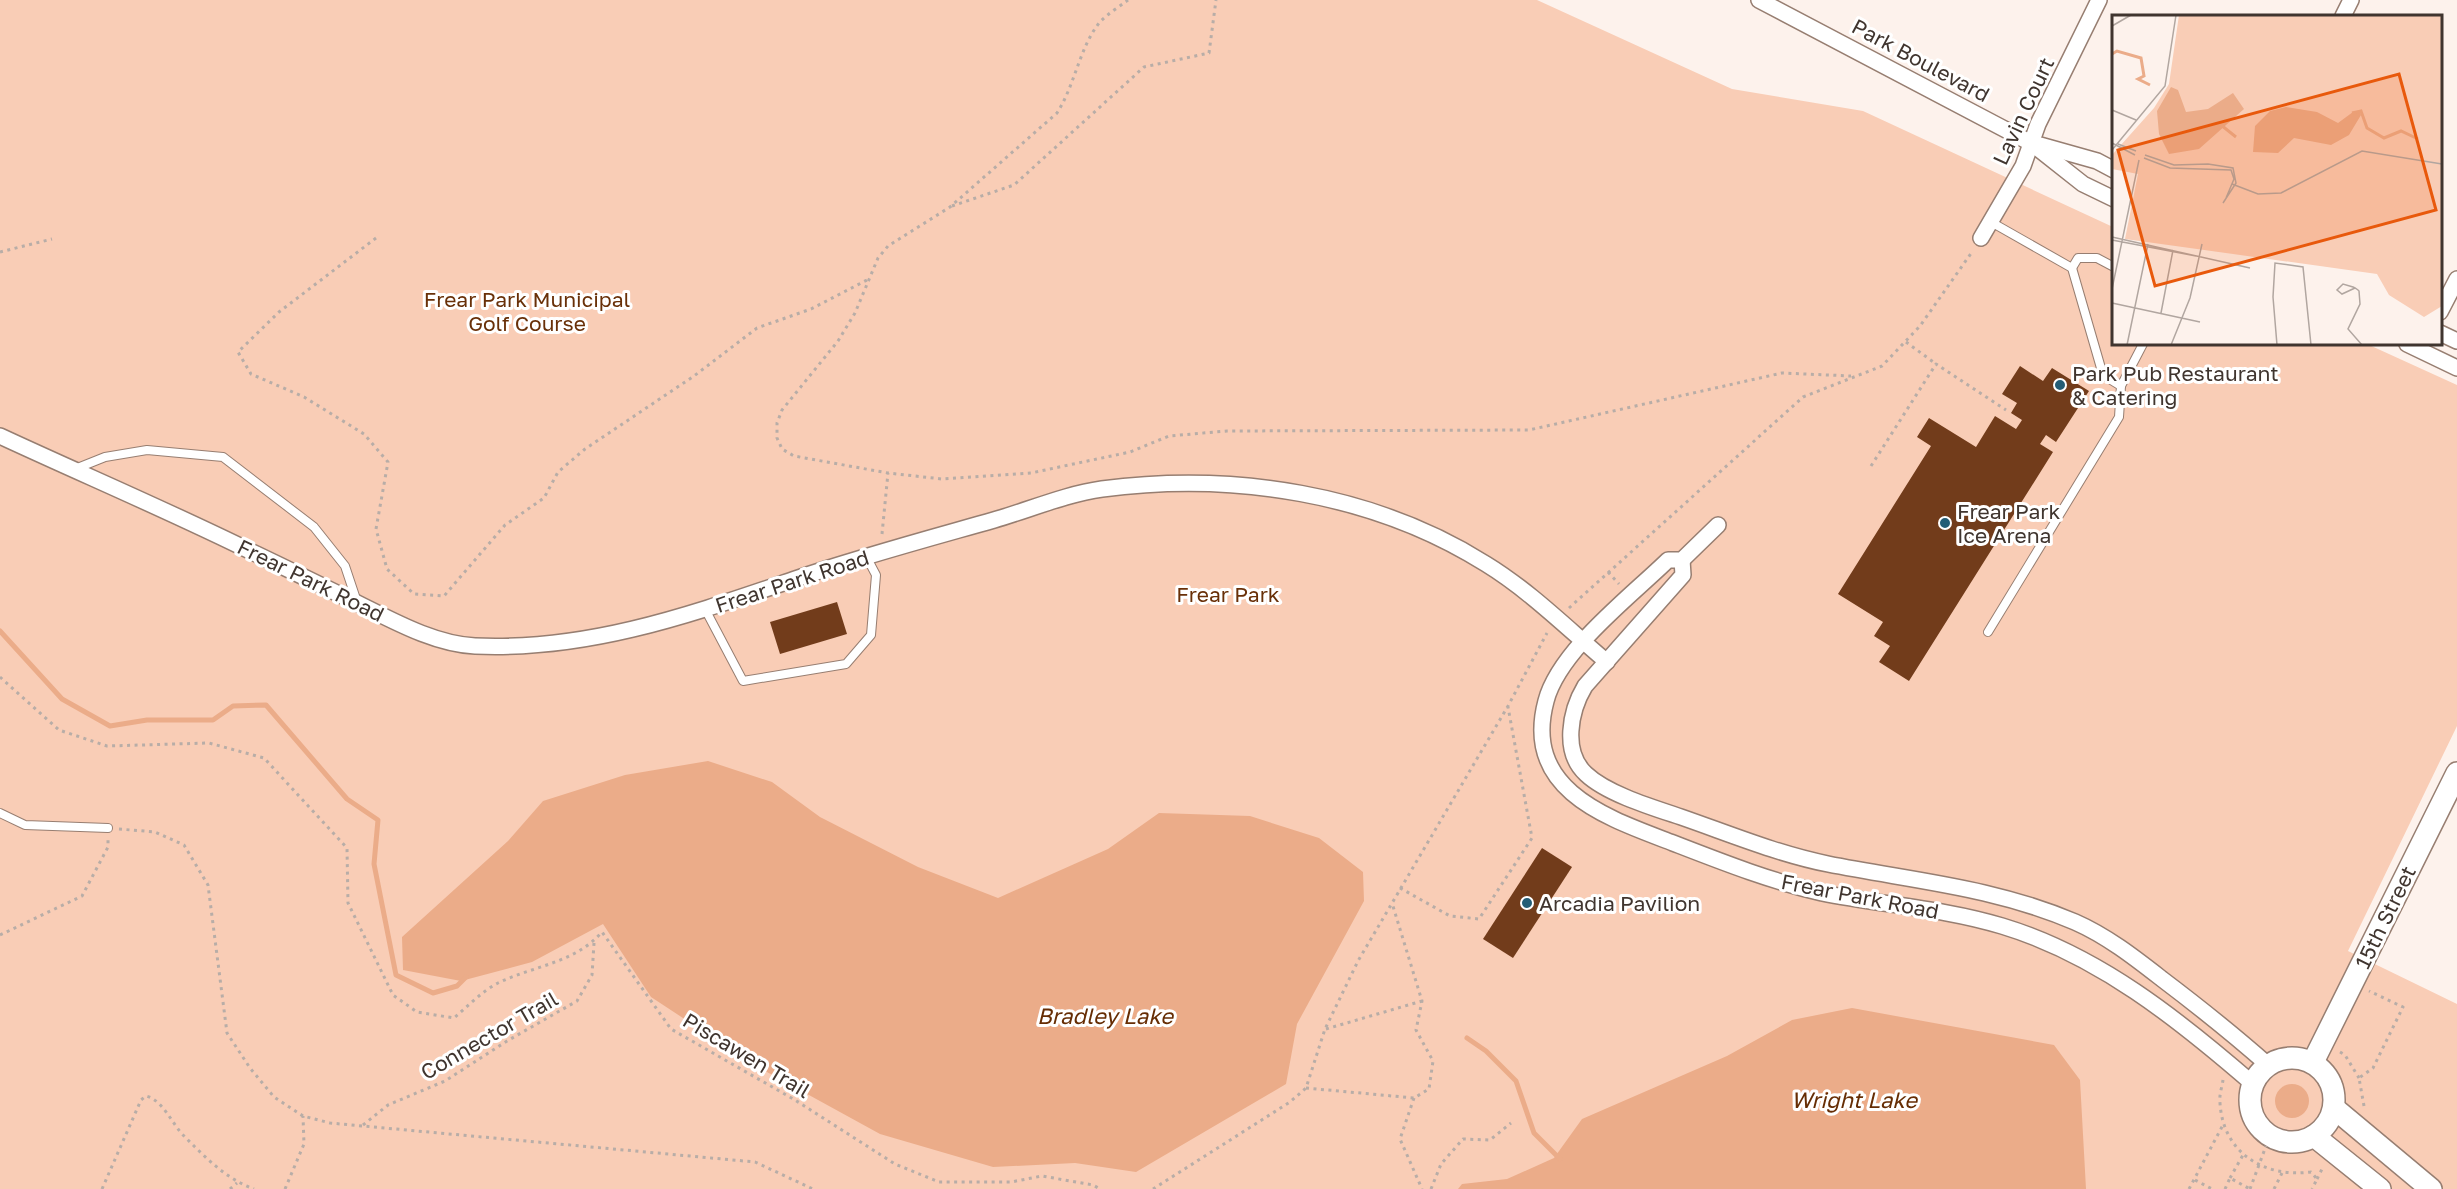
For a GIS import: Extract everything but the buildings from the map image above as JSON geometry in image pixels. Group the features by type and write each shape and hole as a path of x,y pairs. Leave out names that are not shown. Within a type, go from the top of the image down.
{"street":[{"name":"Park Boulevard","path":"1759,0 2031,143 2083,184 2112,198"},
{"name":"Lavin Court","path":"1981,238 2023,166 2031,143 2099,0"},
{"path":"2344,15 2351,0"},
{"name":"Park Boulevard","path":"2031,143 2097,161 2112,169"},
{"path":"2442,308 2457,279"},
{"path":"2442,334 2457,341"},
{"path":"2417,346 2457,368"},
{"name":"Frear Park Road","path":"0,436 428,635 468,646 569,643 659,624 866,555 1099,490 1226,484 1280,490 1361,507 1416,527 1456,546 1513,582 1607,662"},
{"name":"Frear Park Road","path":"1718,525 1682,560 1668,560 1567,657 1546,700 1542,723 1544,745 1556,777 1594,811 1746,871 1793,886 1964,916 2035,937 2077,956 2160,1008 2253,1084"},
{"name":"Frear Park Road","path":"1682,560 1683,575 1577,700 1571,728 1576,760 1586,775 1601,786 1670,813 1791,855 1982,890 2077,923 2131,955 2223,1026 2268,1065"},
{"name":"15th Street","path":"2313,1062 2457,773"},
{"path":"2290,1058 2313,1062 2331,1082 2335,1094 2334,1108 2330,1119 2314,1136 2288,1142 2265,1132 2251,1110 2253,1084 2268,1065 2290,1058"},
{"path":"2334,1108 2431,1189"},
{"path":"2314,1136 2380,1189"}],"lane":[{"path":"1991,222 2072,268 2103,375 2121,386"},
{"path":"2072,268 2078,258 2097,258 2112,266"},
{"path":"1988,632 2119,417 2121,386 2142,345"},
{"path":"74,470 105,457 147,450 223,457 314,527 345,566 357,603"},
{"path":"705,609 743,681 846,664 871,635 876,575 866,555"},
{"path":"0,813 25,825 108,828"}],"path":[{"path":"1128,0 1099,23 1069,94 1057,113 950,207 888,246 878,258 855,313 838,341 782,410 777,423 777,438 782,449 794,456 888,473 942,479 1031,472 1131,452 1169,436 1227,431 1529,430 1782,373 1851,376"},
{"path":"950,207 1014,185 1144,67 1209,52 1216,0"},
{"path":"376,238 279,312 238,352 251,374 304,397 364,434 388,462 376,529 387,569 414,594 444,596 505,525 544,498 558,472 578,454 694,376 757,328 811,309 869,280"},
{"path":"1567,610 1803,397 1851,376 1882,366 1925,318 1981,238"},
{"path":"0,252 52,239"},
{"path":"1905,342 2006,410"},
{"path":"1871,466 1936,364"},
{"path":"882,541 888,473"},
{"path":"1152,1189 1290,1102 1306,1088 1325,1029 1358,961 1508,706 1547,633"},
{"path":"0,677 59,730 107,746 209,743 264,759 347,848 348,903 393,995 417,1012 454,1018 496,984 568,957 594,942"},
{"path":"1400,888 1450,916 1479,918 1532,838 1508,706"},
{"path":"0,935 82,896 108,847 108,828 155,832 184,845 208,885 228,1033 250,1068 274,1097 303,1116 330,1124 755,1162 813,1189"},
{"path":"1306,1088 1414,1098 1430,1089 1432,1061 1416,1030 1422,1001 1392,903"},
{"name":"Piscawen Trail","path":"594,942 602,932 606,935 671,1029 795,1100 895,1164 939,1182 1011,1182 1042,1176 1093,1185 1100,1189"},
{"name":"Connector Trail","path":"361,1126 388,1105 445,1081 507,1041 577,1001 592,975 594,942"},
{"path":"2359,1078 2373,1068 2403,1007 2369,991"},
{"path":"1325,1029 1422,1001"},
{"path":"2340,1052 2345,1055 2359,1078 2364,1105 2361,1110"},
{"path":"2224,1074 2219,1101 2224,1123 2234,1146 2243,1155 2261,1166 2282,1173 2311,1172 2317,1179"},
{"path":"102,1189 141,1100 146,1096 154,1098 182,1134 237,1183 254,1189"},
{"path":"1414,1098 1400,1139 1422,1189"},
{"path":"285,1189 304,1144 303,1116"},
{"path":"1431,1189 1441,1164 1463,1139 1490,1140 1511,1123"},
{"path":"2189,1189 2224,1123"},
{"path":"2230,1178 2251,1189 2261,1166 2266,1146"},
{"path":"2225,1189 2243,1155"},
{"path":"2312,1189 2322,1169"},
{"path":"2274,1189 2282,1173"},
{"path":"2194,1180 2212,1189"},
{"path":"230,1189 237,1183"}],"green space":[{"name":"Frear Park","path":"0,0 1537,0 1732,89 1863,111 2112,227 2112,345 2369,345 2457,385 2457,726 2348,951 2457,1004 2457,1189 0,1189"}],"water":[{"name":"Bradley Lake","path":"708,761 772,782 820,817 918,867 998,898 1108,849 1159,813 1250,816 1319,838 1363,872 1364,901 1297,1024 1286,1084 1136,1172 1075,1163 993,1167 880,1134 756,1066 651,997 603,924 532,962 461,981 403,970 402,937 508,841 543,801 625,775"},
{"name":"Wright Lake","path":"1852,1008 2054,1045 2080,1080 2086,1189 1458,1189 1462,1184 1507,1179 1554,1158 1582,1119 1727,1056 1792,1020"},
{"path":"2292,1084 2304,1089 2309,1101 2304,1113 2292,1118 2280,1113 2275,1101 2280,1089"}],"waterway":[{"path":"0,631 62,699 110,726 147,720 213,720 233,706 266,705 347,799 378,820 374,864 396,975 433,993 457,986 466,977"},
{"path":"1467,1038 1486,1051 1516,1081 1534,1133 1560,1159"}],"place":[{"name":"Park Pub Restaurant & Catering","path":"2060,385"},
{"name":"Frear Park Ice Arena","path":"1945,523"},
{"name":"Arcadia Pavilion","path":"1527,903"}],"park label":[{"name":"Frear Park Municipal Golf Course","path":"527,311"}]}
